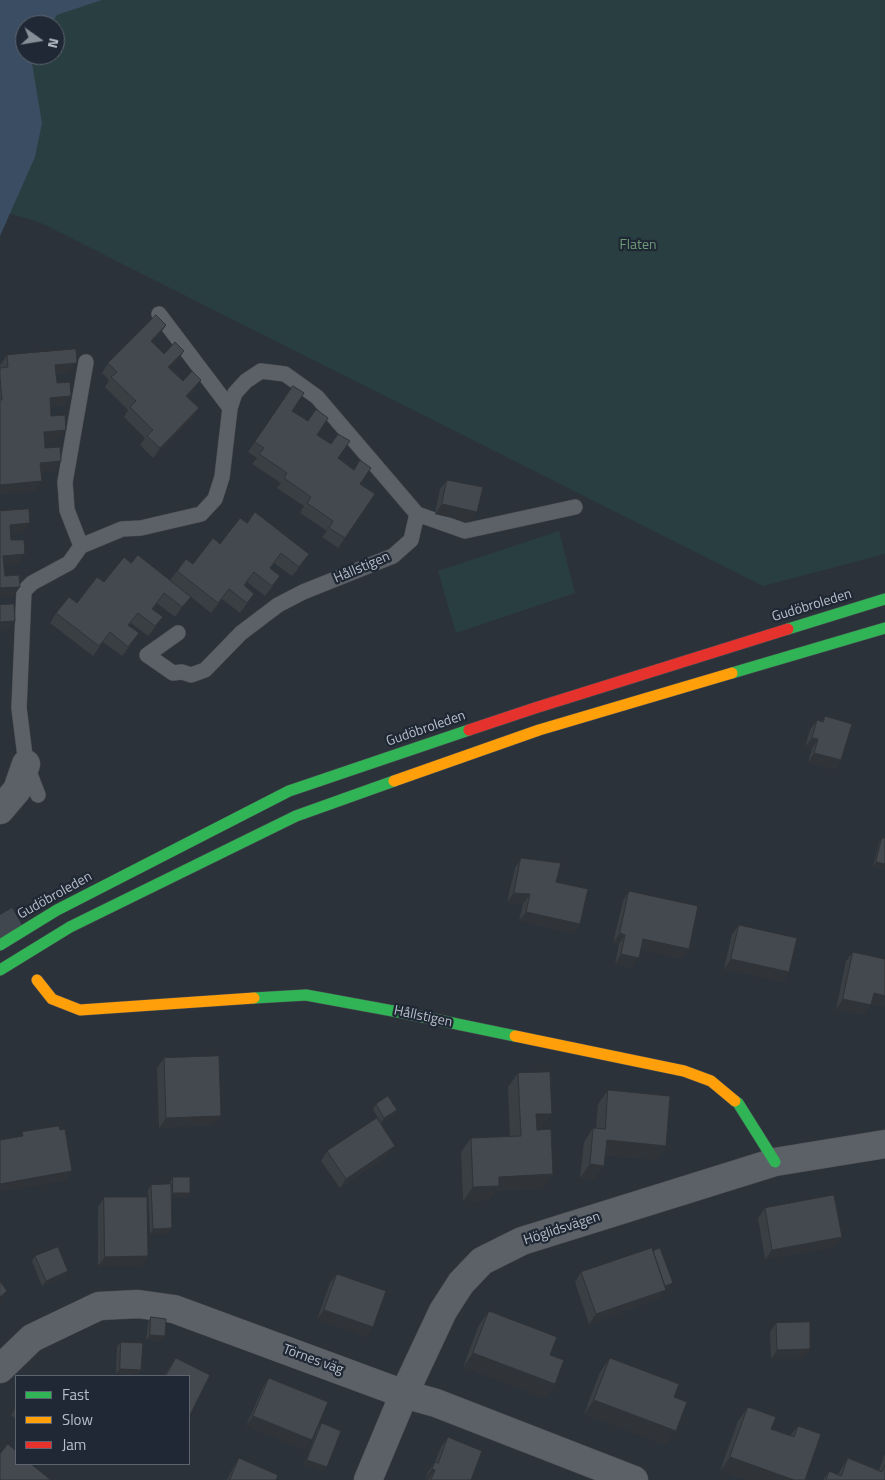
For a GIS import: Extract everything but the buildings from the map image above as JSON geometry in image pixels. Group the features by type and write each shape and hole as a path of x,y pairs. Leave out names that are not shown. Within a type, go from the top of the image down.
{"main road":[{"name":"Gudöbroleden","path":"0,945 57,910 289,791 535,708 885,599"},
{"path":"0,970 70,927 296,816 539,730 885,628"},
{"name":"Hållstigen","path":"37,980 52,999 80,1010 306,994 684,1071 711,1081 738,1103 775,1162"}],"street":[{"path":"0,810 17,790 26,764"},
{"name":"Höglidsvägen","path":"368,1480 404,1394 443,1311 461,1283 482,1261 522,1241 775,1162 885,1144"},
{"name":"Törnes väg","path":"0,1369 32,1338 99,1306 138,1304 174,1309 404,1394 436,1403 634,1480"}],"lane":[{"path":"159,314 230,408"},
{"path":"81,546 67,510 65,482 86,362"},
{"path":"38,795 26,764 19,708 24,591 32,583 69,563 81,546 122,529 141,528 201,514 215,499 222,477 230,408 236,393 246,381 262,371 285,374 316,397 416,514 465,531 575,507"},
{"name":"Hållstigen","path":"178,633 147,655 173,672 182,672 191,676 205,670 241,633 278,605 303,592 393,556 412,540 416,514"}],"green space":[{"name":"Flaten","path":"0,0 885,0 885,554 763,586 39,222 0,211"},
{"path":"559,531 575,593 456,633 438,571"}],"water":[{"path":"0,0 102,0 57,15 15,15 15,65 32,65 42,123 35,157 0,236"}],"tunnel":[{"path":"0,915 24,957"}],"traffic: fast":[{"path":"788,629 885,599"},
{"path":"732,673 885,628"},
{"path":"0,945 57,910 289,791 469,730"},
{"path":"0,970 70,927 296,816 394,781"},
{"path":"254,998 306,995 515,1036"},
{"path":"735,1101 775,1162"}],"traffic: slow":[{"path":"394,781 539,730 732,673"},
{"path":"37,980 52,999 80,1010 254,998"},
{"path":"515,1036 684,1071 711,1081 735,1101"}],"traffic: jam":[{"path":"469,730 788,629"}]}
